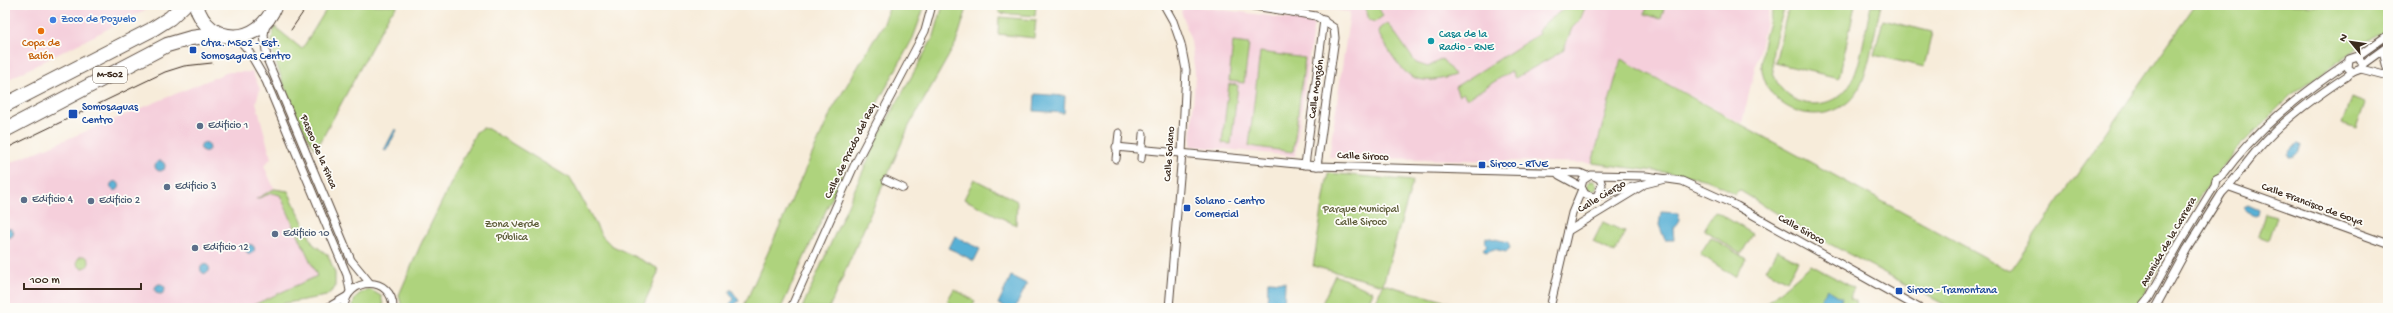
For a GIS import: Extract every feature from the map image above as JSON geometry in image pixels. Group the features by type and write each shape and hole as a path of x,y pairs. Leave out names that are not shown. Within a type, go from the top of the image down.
{"highway":[{"name":"M-502","path":"5,105 151,30 170,18 184,5"},
{"name":"M-502","path":"196,5 201,18 209,27 220,34"},
{"path":"266,23 274,5"},
{"name":"M-502","path":"5,130 167,45 191,38 220,34 236,37 248,35 266,23"}],"street":[{"name":"Calle de Prado del Rey","path":"791,308 854,166 926,31 932,5"},
{"name":"Calle Solano","path":"1164,5 1173,21 1181,44 1186,70 1182,153 1169,308"},
{"path":"1248,5 1316,16 1324,20"},
{"name":"Calle Monzón","path":"1305,165 1324,20"},
{"name":"Calle Monzón","path":"1317,166 1335,38 1334,28 1324,20"},
{"name":"Paseo de la Finca","path":"266,23 264,36 267,59 351,260 369,282"},
{"path":"2388,35 2358,56 2362,66 2388,76"},
{"name":"Paseo de la Finca","path":"236,37 248,50 266,81 347,275 348,294"},
{"path":"2362,66 2388,46"},
{"path":"2388,46 2384,56 2388,72"},
{"name":"Avenida de la Carrera","path":"2141,308 2149,298 2178,244 2215,186 2216,179 2222,176 2270,121 2303,93 2347,63 2349,59 2358,56"},
{"path":"2347,63 2348,68 2352,72"},
{"name":"Avenida de la Carrera","path":"2155,308 2187,248 2223,192 2258,149 2292,116 2362,66"},
{"path":"1116,159 1118,133"},
{"path":"1141,159 1143,134"},
{"name":"Calle Siroco","path":"1116,147 1317,166 1554,174 1580,173 1591,176 1646,176 1669,178 1705,190 1919,308"},
{"name":"Calle Siroco","path":"1554,174 1571,180 1582,188"},
{"path":"1598,194 1602,185 1600,179 1591,176 1583,180 1582,188 1587,196 1598,194 1669,178"},
{"path":"2222,176 2230,184"},
{"path":"886,180 903,188"},
{"name":"Calle Cierzo","path":"1568,230 1648,183"},
{"name":"Calle Francisco de Goya","path":"2230,184 2388,244"},
{"path":"2215,186 2219,191 2223,192"},
{"name":"Calle Cierzo","path":"1550,308 1572,213 1582,188"},
{"path":"327,308 362,283 369,282 383,287 389,292 393,308"},
{"path":"344,308 348,294"}],"shaded area":[{"path":"5,5 155,5 5,81"},
{"path":"1187,5 1314,22 1295,156 1191,146 1195,74 1191,41 1181,11"},
{"path":"1297,5 1770,5 1742,123 1621,59 1592,163 1329,157 1350,12"},
{"path":"228,72 252,72 260,89 256,102 271,158 264,166 274,188 288,191 313,244 328,255 335,273 335,288 326,296 275,305 270,308 5,308 5,165"}],"green space":[{"path":"329,5 398,5 389,15 316,150 304,130 285,87 275,61 272,48 272,39 275,27 302,49"},
{"path":"890,5 925,5 913,38 864,128 781,308 743,308 832,110 884,23"},
{"path":"943,5 968,5 956,43 909,126 829,308 802,308 879,135 934,36"},
{"path":"999,5 1036,5 1035,16 999,13"},
{"path":"1365,5 1377,5 1383,16 1375,22 1369,20"},
{"path":"1570,5 1586,5 1580,20 1572,28 1563,51 1515,78 1511,71 1467,99 1463,93 1459,96 1455,87 1539,34 1538,31 1547,21"},
{"path":"1647,5 1664,8 1661,19 1645,14"},
{"path":"1774,5 1785,5 1772,55 1773,71 1778,83 1786,93 1796,100 1819,104 1831,101 1841,94 1850,84 1854,77 1860,57 1871,5 1881,5 1865,74 1857,92 1846,104 1832,111 1817,114 1802,112 1788,107 1776,98 1767,86 1761,62 1765,37"},
{"path":"1789,5 1855,5 1839,78 1775,63"},
{"path":"2195,5 2388,5 2388,27 2291,95 2235,151 2191,208 2141,301 2128,307 2120,309 2104,309 2080,305 2078,308 1951,308 1807,232 1739,190 1735,194 1711,181 1686,175 1592,163 1621,59 2010,271"},
{"path":"999,17 1036,20 1034,38 998,34"},
{"path":"1883,20 1932,32 1924,67 1874,55"},
{"path":"1388,23 1416,63 1428,67 1442,59 1455,75 1439,79 1426,80 1416,78 1408,74 1393,57 1378,33 1379,29"},
{"path":"1233,42 1249,44 1244,83 1229,81"},
{"path":"1260,52 1305,58 1293,152 1249,146"},
{"path":"1229,84 1238,85 1231,144 1222,143"},
{"path":"2351,98 2365,103 2356,129 2342,124"},
{"name":"Zona Verde Pública","path":"483,128 488,129 571,179 602,236 611,245 657,268 658,273 642,308 402,308 399,295 420,246 476,132"},
{"name":"Parque Municipal Calle Siroco","path":"1328,173 1413,181 1383,284 1469,308 1373,308 1383,285 1313,266"},
{"path":"974,179 1017,201 1016,225 964,199"},
{"path":"1590,181 1594,181 1596,182 1596,190 1590,191 1587,188 1587,184"},
{"path":"274,189 288,191 313,244 328,255 335,273 335,288 326,296 275,305 270,308 247,308 317,276 280,195 272,193 256,199"},
{"path":"1715,211 1753,234 1741,254 1704,230"},
{"path":"2265,214 2277,217 2269,240 2258,236"},
{"path":"1603,222 1625,232 1615,253 1593,242"},
{"path":"1711,237 1746,259 1735,277 1700,254"},
{"path":"1777,250 1798,261 1787,281 1766,270"},
{"path":"83,256 87,258 89,262 87,266 83,268 79,266 77,262 79,258"},
{"path":"1811,265 1854,288 1849,298 1856,301 1857,308 1761,308"},
{"path":"1335,275 1373,292 1366,308 1320,308"},
{"path":"954,289 975,301 971,308 959,308 947,301"},
{"path":"371,290 381,296 384,308 353,308 354,301 360,293"}],"water":[{"path":"1035,94 1065,96 1064,113 1034,111"},
{"path":"395,129 397,130 386,151 384,150"},
{"path":"205,142 210,147 205,152 200,147"},
{"path":"2297,144 2301,145 2299,152 2296,156 2289,158 2288,154"},
{"path":"160,161 165,166 160,171 155,166"},
{"path":"115,181 120,186 115,191 110,186"},
{"path":"2248,205 2259,210 2258,215 2255,216 2246,211 2244,207"},
{"path":"1661,212 1678,213 1679,220 1673,229 1674,240 1665,240 1659,225"},
{"path":"9,228 14,233 9,238 4,233"},
{"path":"955,236 980,249 974,261 949,248"},
{"path":"1486,237 1508,242 1510,248 1506,252 1494,249 1486,252 1483,249 1487,245 1485,243"},
{"path":"250,244 255,249 250,254 245,249"},
{"path":"205,264 210,269 205,274 200,269"},
{"path":"1011,276 1027,284 1015,308 1008,308 998,304"},
{"path":"1268,281 1285,282 1284,308 1267,308"},
{"path":"160,284 165,289 160,294 155,289"},
{"path":"731,289 739,301 735,304 735,308 730,308 729,305 734,299 729,292"},
{"path":"1827,289 1842,298 1840,305 1834,308 1819,308 1820,301"}],"tram line":[{"path":"291,30 308,5"},
{"path":"5,149 165,72 184,66 212,63"}],"place":[{"name":"Zoco de Pozuelo","path":"53,20"},
{"name":"Copa de Balón","path":"41,31"},
{"name":"Casa de la Radio - RNE","path":"1431,41"},
{"name":"Ctra. M502 - Est. Somosaguas Centro","path":"193,50"},
{"name":"Somosaguas Centro","path":"73,114"},
{"name":"Edificio 1","path":"200,126"},
{"name":"Siroco - RTVE","path":"1482,165"},
{"name":"Edificio 3","path":"167,187"},
{"name":"Edificio 4","path":"24,200"},
{"name":"Edificio 2","path":"91,201"},
{"name":"Solano - Centro Comercial","path":"1187,208"},
{"name":"Edificio 10","path":"275,234"},
{"name":"Edificio 12","path":"195,248"},
{"name":"Siroco - Tramontana","path":"1899,291"}]}
